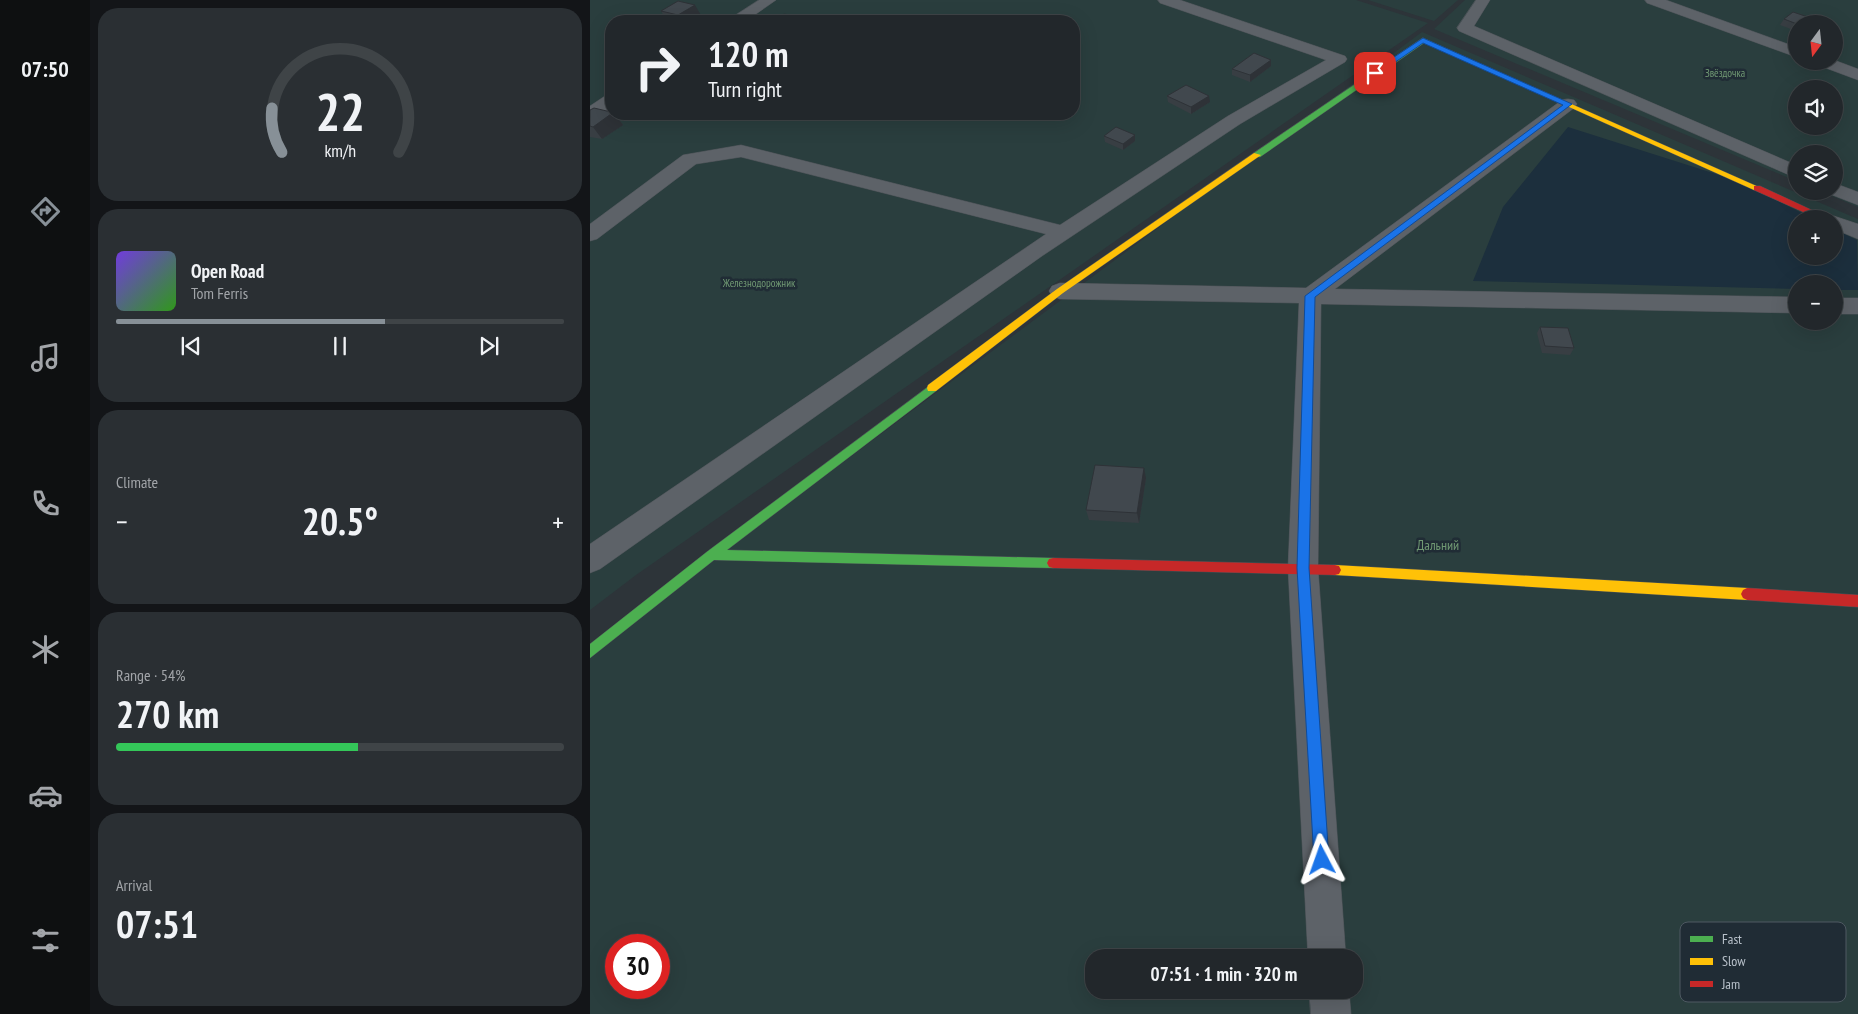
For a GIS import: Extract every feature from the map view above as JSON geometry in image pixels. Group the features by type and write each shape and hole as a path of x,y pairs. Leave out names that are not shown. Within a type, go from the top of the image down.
{"street":[{"path":"746,15 770,0"},
{"path":"590,560 1062,232 1234,120 1338,59 1165,0"},
{"path":"1482,0 1465,28 1788,169"},
{"path":"1652,0 1788,49"},
{"path":"590,652 712,555 1060,291 1423,40 1807,210"},
{"path":"1843,69 1858,75"},
{"path":"590,114 605,104"},
{"path":"1310,296 1568,104"},
{"path":"590,234 690,159 741,151 1062,232"},
{"path":"1843,192 1858,199"},
{"path":"1843,226 1858,232"},
{"path":"1060,291 1788,305"},
{"path":"1310,296 1303,568 1327,949"},
{"path":"1843,306 1858,306"},
{"path":"712,555 1303,568 1858,601"},
{"path":"1330,999 1331,1014"}],"green space":[{"name":"Железнодорожник","path":"590,0 1356,0 1428,23 636,575 590,610"},
{"path":"1368,0 1458,0 1434,21"},
{"name":"Звёздочка","path":"1465,0 1858,0 1858,207 1841,200 1843,200 1843,145 1788,145 1788,178 1434,29"},
{"name":"Дальний","path":"1422,32 1788,189 1788,200 1814,200 1837,210 1788,210 1788,265 1843,265 1843,213 1858,219 1858,1014 590,1014 590,650"}],"water":[{"path":"1568,127 1738,181 1796,210 1788,210 1788,265 1843,265 1843,233 1857,240 1858,290 1843,290 1843,275 1788,275 1788,289 1473,281 1503,207"}],"building":[{"path":"678,1 695,5 678,15 661,11"},
{"path":"1793,12 1802,15 1789,15"},
{"path":"1254,53 1271,60 1250,75 1232,69"},
{"path":"1186,85 1209,96 1191,107 1167,96"},
{"path":"594,108 605,111 605,118 593,127 590,126 590,110"},
{"path":"1116,127 1135,135 1123,144 1104,136"},
{"path":"1540,327 1568,328 1574,348 1545,346"},
{"path":"1095,465 1144,468 1137,513 1086,510"}],"traffic: fast":[{"path":"1257,155 1423,40 1531,88"},
{"path":"590,652 712,555 932,388"},
{"path":"712,555 1053,563"}],"traffic: slow":[{"path":"1531,88 1757,188"},
{"path":"932,388 1060,291 1257,155"},
{"path":"1335,570 1747,594"}],"traffic: jam":[{"path":"1757,188 1807,210"},
{"path":"1053,563 1335,570"},
{"path":"1747,594 1858,601"}],"route":[{"path":"1322,860 1303,568 1310,296 1568,104 1423,40 1375,73"}]}
